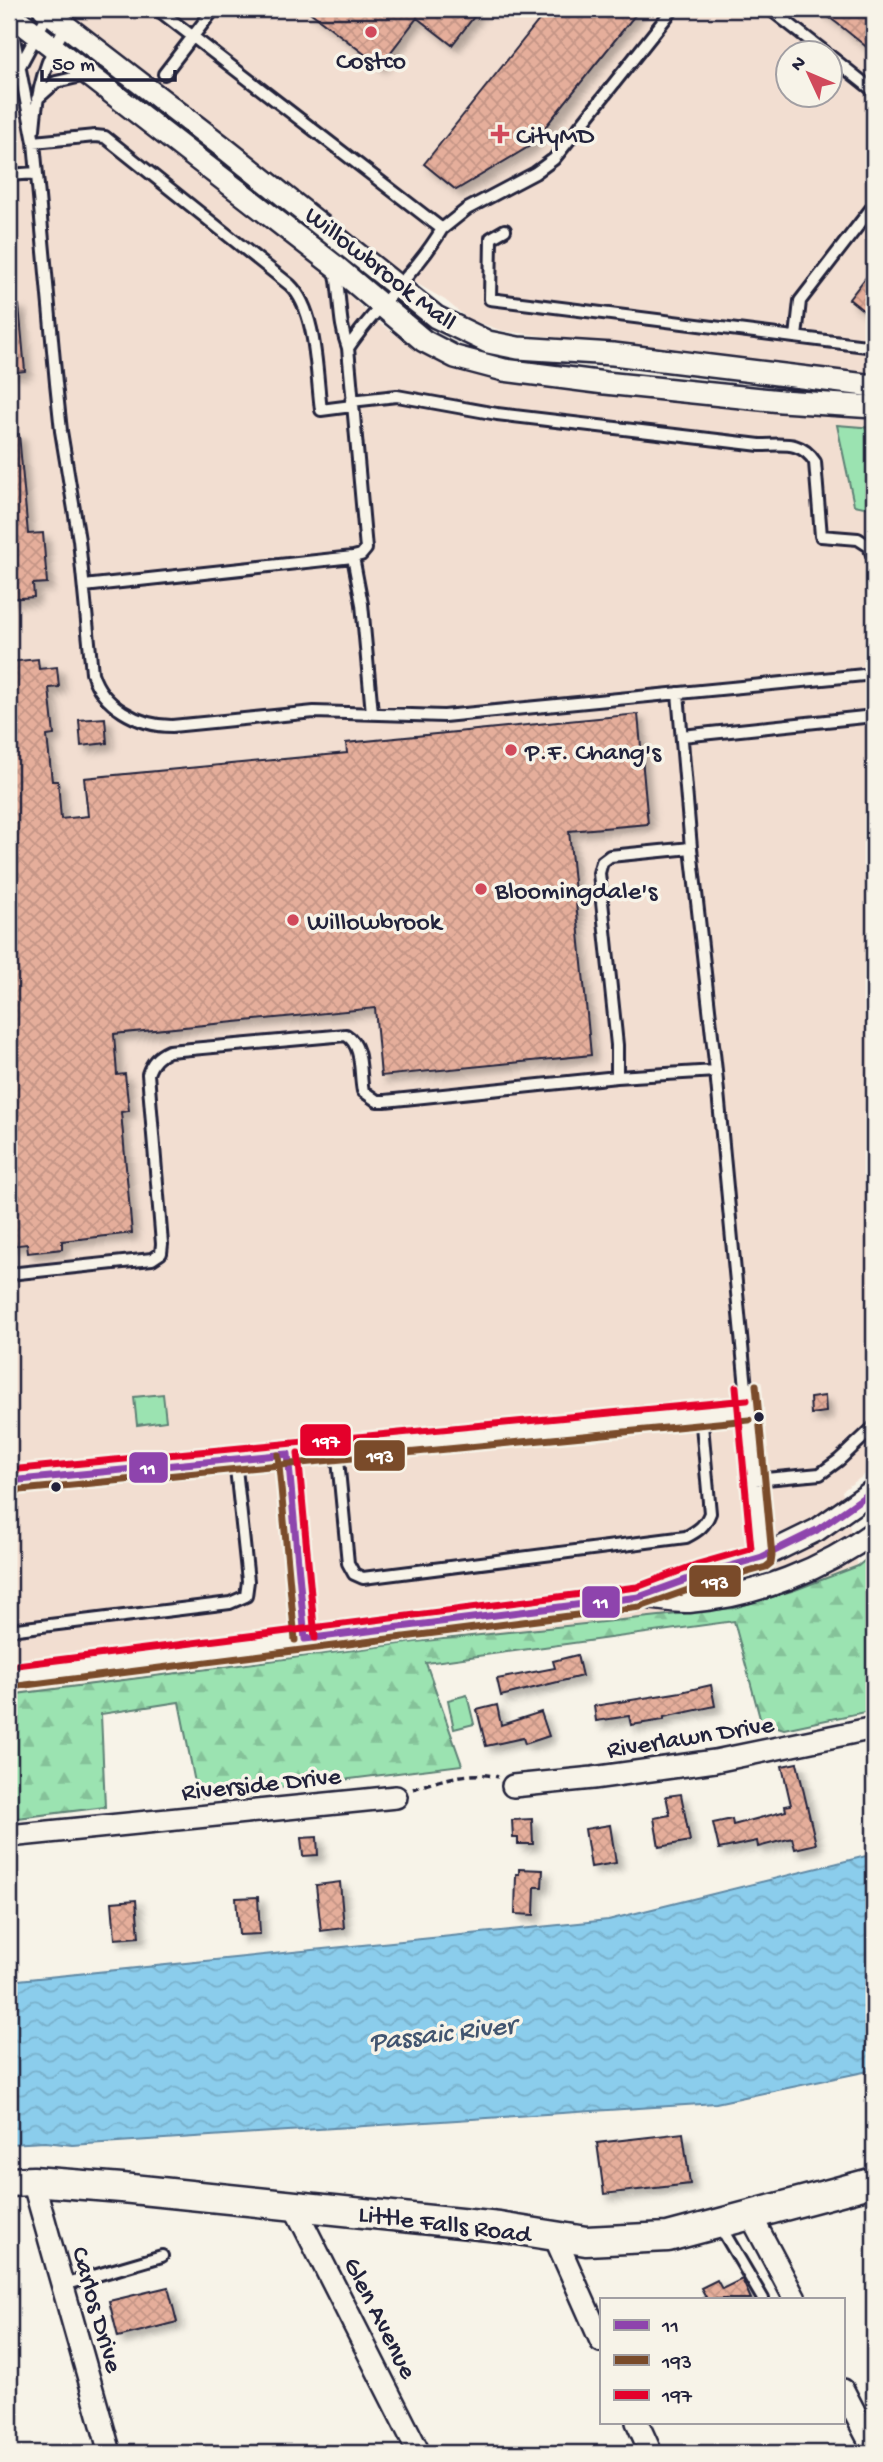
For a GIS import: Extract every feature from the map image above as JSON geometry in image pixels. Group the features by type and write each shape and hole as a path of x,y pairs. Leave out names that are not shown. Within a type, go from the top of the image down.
{"street":[{"name":"Willowbrook Mall","path":"46,11 436,317 488,342 552,352 613,354 874,386"},
{"name":"Willowbrook Mall","path":"9,13 335,266 425,341 455,358 504,370 781,401 874,407"},
{"path":"639,1597 702,1574 762,1557 817,1530 874,1490"},
{"path":"9,1677 639,1597 691,1602 726,1596 784,1580 821,1566 874,1532"},
{"name":"Riverlawn Drive","path":"513,1786 715,1761 874,1728"},
{"name":"Riverside Drive","path":"9,1836 396,1797"},
{"name":"Little Falls Road","path":"21,2181 499,2227 586,2241 668,2237 874,2182"},
{"name":"Carlos Drive","path":"21,2181 63,2285 110,2453"},
{"name":"Glen Avenue","path":"294,2206 419,2453"},
{"path":"750,2214 794,2298"},
{"path":"554,2235 600,2339"},
{"path":"844,2392 874,2450"},
{"path":"638,2424 651,2453"}],"lane":[{"path":"157,9 442,229"},
{"path":"164,74 214,9"},
{"path":"348,348 362,326 431,247 442,229 467,209 528,177 554,159 673,9"},
{"path":"770,9 807,38"},
{"path":"19,68 46,11"},
{"path":"9,19 33,142 61,431 79,540 92,673 96,687 104,697 139,721 153,726 172,726 296,713 444,716 874,674"},
{"path":"33,142 37,99 44,70 66,26"},
{"path":"844,67 874,91"},
{"path":"37,99 56,82 88,74"},
{"path":"33,142 105,137 290,285 300,295 309,314 321,410 397,396 496,414 760,444 799,446 808,452 814,462 821,536 858,540 869,546 874,561"},
{"path":"9,175 36,173"},
{"path":"796,337 800,301 874,205"},
{"path":"505,230 491,238 490,299 874,347"},
{"path":"84,586 353,557 366,549 348,348 341,331 335,266"},
{"path":"353,557 362,604 372,713"},
{"path":"678,693 762,1557"},
{"path":"682,736 874,716"},
{"path":"617,1077 617,1045 600,873 602,862 610,856 691,848"},
{"path":"9,1274 158,1257 162,1244 148,1074 159,1055 169,1051 346,1035 354,1040 357,1046 363,1091 377,1101 716,1070"},
{"path":"9,1481 748,1410"},
{"path":"337,1449 348,1563 354,1574 363,1578 686,1537 706,1523 710,1513 701,1414"},
{"path":"755,1480 820,1474 874,1427"},
{"path":"288,1454 305,1639"},
{"path":"9,1630 230,1603 246,1596 248,1581 235,1459"},
{"path":"718,2223 762,2298"},
{"path":"63,2285 162,2256"}],"path":[{"path":"396,1797 437,1781 475,1775 491,1775 504,1779 513,1786"}],"shaded area":[{"path":"53,9 874,9 874,375 503,331 468,319 445,300 380,262"},
{"path":"9,26 316,263 375,320 419,351 451,367 501,378 874,421 874,1468 842,1491 858,1566 795,1590 734,1608 415,1642 9,1695"}],"green space":[{"path":"837,425 874,428 874,509 854,505"},
{"path":"163,1394 166,1421 137,1425 134,1397"},
{"path":"874,1553 874,1710 784,1729 761,1722 734,1621 426,1663 462,1765 198,1798 179,1702 101,1714 105,1807 9,1819 9,1695 415,1642 734,1608 795,1590 858,1566"},
{"path":"467,1695 474,1724 454,1729 448,1700"}],"water":[{"name":"Passaic River","path":"874,1854 874,2070 716,2103 72,2145 45,2142 9,2144 9,1981 608,1920"}],"building":[{"name":"Costco","path":"306,9 480,9 452,45 417,18 380,66"},
{"path":"548,9 640,9 530,146 456,190 424,164"},
{"path":"818,9 874,9 874,53 838,24"},
{"path":"874,267 874,319 849,299"},
{"path":"9,305 19,305 25,371 9,373"},
{"path":"19,434 28,534 43,533 47,583 33,584 34,597 9,599 9,435"},
{"name":"Willowbrook","path":"38,659 39,669 57,667 59,687 49,688 54,735 47,736 52,781 58,781 61,819 88,816 84,778 347,753 346,743 638,714 648,824 569,831 591,1055 381,1076 375,1008 114,1034 117,1075 125,1074 129,1111 121,1112 132,1233 62,1241 62,1249 28,1253 27,1244 9,1246 9,662"},
{"path":"105,718 107,743 81,746 79,720"},
{"path":"825,1396 826,1412 811,1414 810,1398"},
{"path":"577,1655 582,1676 501,1696 497,1679 555,1668 553,1661"},
{"path":"711,1685 715,1706 664,1717 664,1720 631,1725 629,1716 596,1721 594,1706"},
{"path":"497,1705 501,1725 541,1712 549,1736 525,1744 523,1738 486,1746 477,1710"},
{"path":"797,1763 816,1844 795,1849 792,1838 758,1847 757,1841 719,1849 713,1823 732,1819 733,1825 786,1811 785,1806 791,1805 782,1766"},
{"path":"681,1794 690,1841 659,1847 654,1818 670,1815 666,1796"},
{"path":"532,1819 533,1844 518,1844 518,1838 513,1838 512,1820"},
{"path":"610,1825 616,1863 591,1867 585,1829"},
{"path":"317,1837 318,1855 303,1856 301,1838"},
{"path":"519,1869 543,1870 542,1887 535,1887 534,1915 515,1914 516,1874 519,1874"},
{"path":"340,1882 344,1928 321,1931 316,1885"},
{"path":"258,1897 260,1934 239,1935 236,1898"},
{"path":"136,1900 139,1937 115,1939 112,1902"},
{"path":"683,2133 690,2184 604,2194 597,2143"},
{"path":"742,2279 751,2298 704,2298 706,2297 701,2288 717,2280 722,2289"},
{"path":"168,2287 177,2322 118,2337 109,2301"}],"transit line":[{"name":"193","path":"10,1687 640,1607 705,1584 766,1567 771,1563 772,1556 756,1385"},
{"name":"197","path":"9,1666 637,1587 698,1564 751,1549 736,1387"},
{"name":"197","path":"9,1470 747,1400"},
{"name":"193","path":"10,1491 749,1420"},
{"name":"197","path":"298,1453 315,1638"},
{"name":"11","path":"288,1454 305,1639"},
{"name":"11","path":"9,1481 288,1454"},
{"name":"193","path":"278,1455 295,1640"},
{"name":"11","path":"305,1639 639,1597 702,1574 762,1557 817,1530 874,1490"}],"place":[{"name":"Costco","path":"371,32"},
{"name":"CityMD","path":"500,134"},
{"name":"P.F. Chang's","path":"511,750"},
{"name":"Bloomingdale's","path":"481,889"},
{"name":"Willowbrook","path":"293,920"}]}
